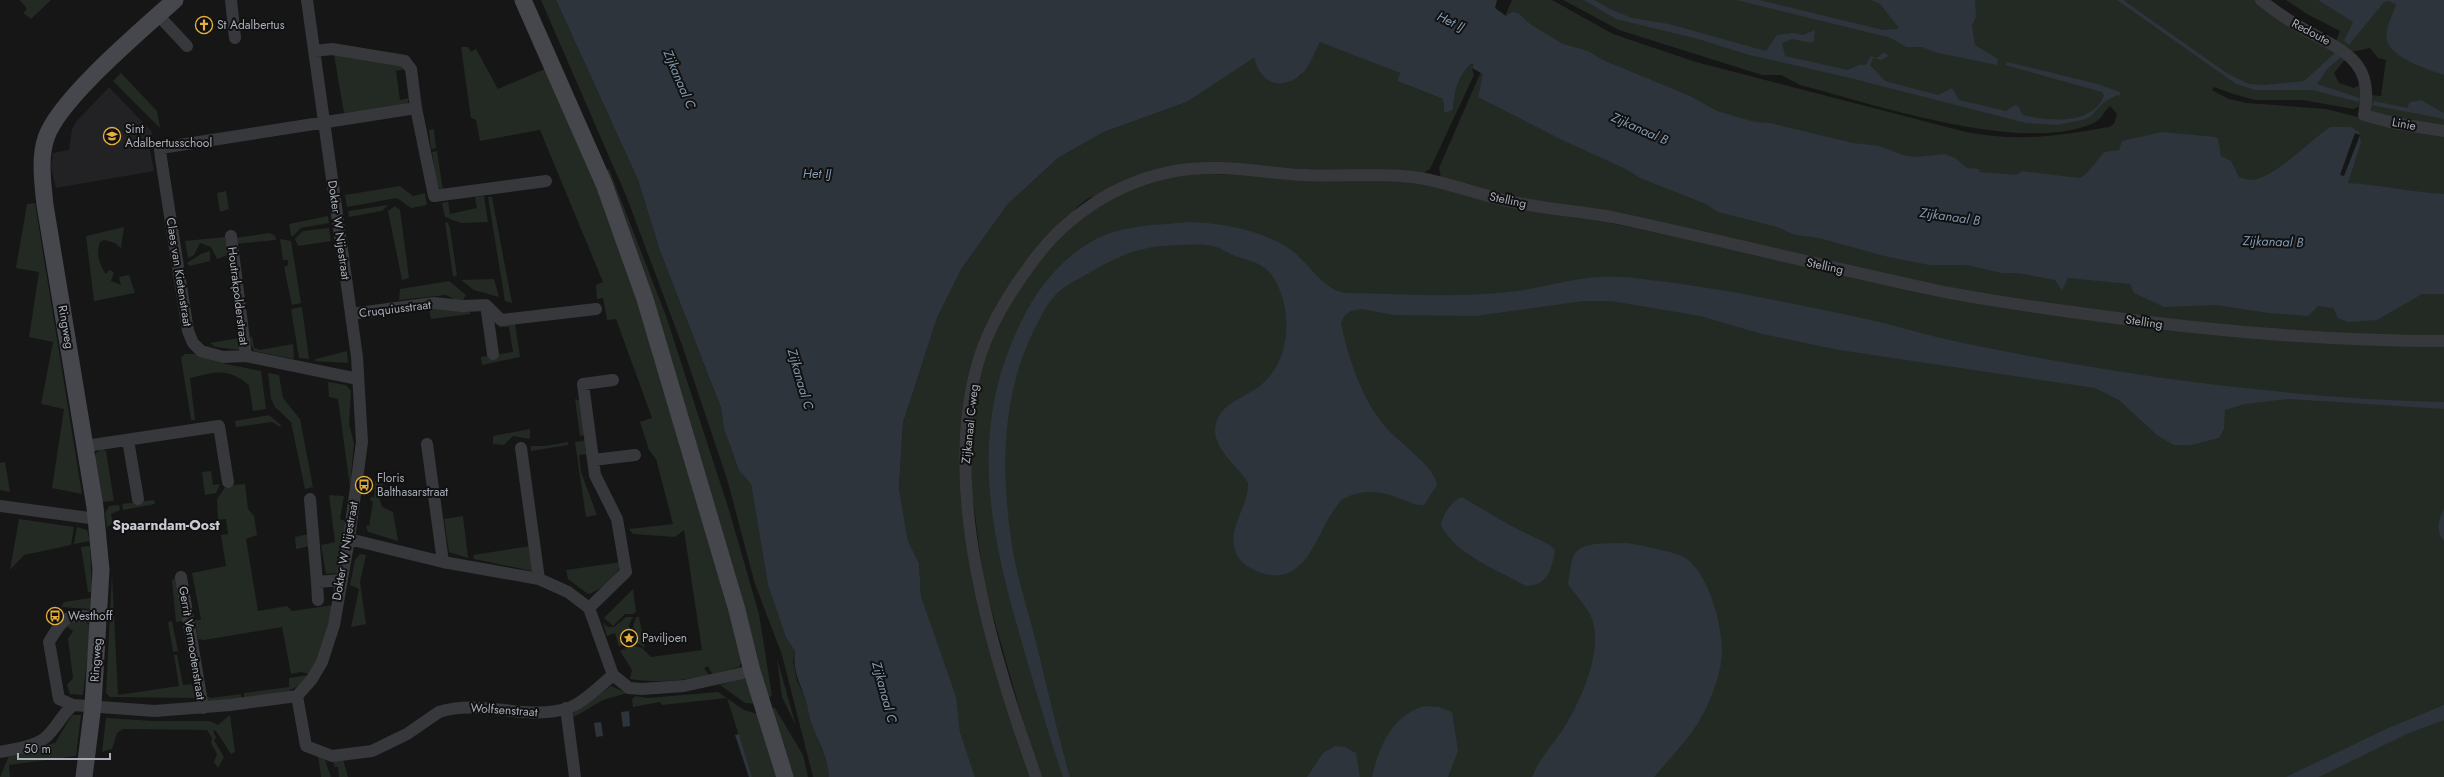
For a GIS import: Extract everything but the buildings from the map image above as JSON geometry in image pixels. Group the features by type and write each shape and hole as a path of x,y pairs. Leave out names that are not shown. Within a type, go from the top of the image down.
{"street":[{"name":"Ringweg","path":"93,705 100,617 101,570 97,519 45,205 42,157 46,138 52,124 69,102 112,58 175,0"},
{"path":"231,0 235,38"},
{"name":"Dokter W Nijestraat","path":"297,696 312,679 322,662 334,625 349,539 362,442 358,380 351,314 307,0"},
{"path":"523,0 604,184 645,299 737,610 752,671 784,777"},
{"name":"Redoute","path":"2261,0 2291,22 2344,50 2359,66 2367,88 2364,115"},
{"path":"158,15 187,46"},
{"path":"314,51 332,49 406,61 411,69 416,108 434,196 546,181"},
{"path":"324,122 416,108"},
{"name":"Linie","path":"2364,115 2394,123 2444,131"},
{"name":"Claes van Kietenstraat","path":"324,122 160,150 188,331 193,343 201,351 223,357 246,356 358,380"},
{"name":"Stelling","path":"1210,168 1298,175 1403,177 1430,180 1508,201 1615,218 1886,279 2017,304 2172,326 2268,335 2371,341 2444,341"},
{"name":"Zijkanaal C-weg","path":"1036,777 993,635 971,536 966,486 965,453 969,408 977,368 992,327 1009,296 1043,247 1075,216 1109,195 1147,178 1172,172 1210,168"},
{"name":"Houtrakpolderstraat","path":"231,236 246,356"},
{"name":"Cruquiusstraat","path":"351,314 434,303 462,306 486,305"},
{"path":"486,305 501,320 596,309"},
{"path":"486,305 493,354"},
{"path":"589,608 626,572 617,519 595,475 583,384 613,380"},
{"path":"86,446 218,426 228,482"},
{"path":"128,440 138,499"},
{"path":"427,444 443,562"},
{"path":"521,448 539,579"},
{"path":"593,460 635,455"},
{"path":"310,499 318,600"},
{"path":"0,506 97,519"},
{"path":"349,539 443,562 539,579 568,592 589,608 613,676 629,688 642,690 684,686 752,671"},
{"name":"Gerrit Vermootenstraat","path":"181,577 203,708"},
{"path":"317,582 341,580"},
{"path":"100,617 68,617 61,621 48,642 60,699 73,705 93,705 155,711 203,708 297,696"},
{"name":"Wolfsenstraat","path":"297,696 306,746 326,756 348,754 385,746 439,712 447,709 469,707 537,714 572,707 613,676"},
{"path":"0,752 35,743 45,738 63,713 73,705"},
{"path":"84,777 93,705"},
{"path":"566,708 575,777"}],"shaded area":[{"path":"20,0 51,0 31,19 23,13 27,9"},
{"path":"541,0 556,0 638,180 660,251 721,408 724,429 739,471 751,484 768,585 786,638 795,651 793,661 797,681 807,702 810,719 829,768 829,777 813,777 782,655 755,584 727,479 682,345 627,198"},
{"path":"1512,0 1552,0 1613,34 1696,62 1966,132 2003,137 2038,137 2109,127 2114,124 2117,114 2110,106 2094,123 2064,131 2028,133 1989,130 1948,123 1907,114 1800,85 1781,75 1762,75 1619,30 1563,0 2256,0 2347,57 2334,73 2339,83 2354,88 2363,83 2361,106 2353,109 2303,100 2255,100 2214,87 2212,90 2229,99 2247,103 2326,109 2370,120 2444,135 2444,338 2266,331 2011,300 1534,202 1441,178 1439,168"},
{"path":"2286,0 2444,0 2444,129 2372,112 2370,108 2371,95 2381,96 2386,60 2378,58 2370,48 2351,52 2336,41 2340,31 2307,14"},
{"path":"1320,41 1400,73 1397,81 1443,99 1444,112 1446,113 1453,110 1454,97 1460,79 1471,64 1474,64 1472,68 1474,75 1430,169 1422,174 1209,165 1089,198 1058,226 979,352 964,501 1032,777 975,777 960,732 955,697 921,596 919,563 908,541 899,488 903,423 937,318 962,268 1008,204 1058,158 1104,132 1187,102 1254,58 1299,77 1307,67"},
{"path":"461,47 468,47 471,52 476,49 498,89 547,68 617,230 744,659 739,667 712,674 708,666 704,668 709,675 689,679 650,681 630,679 632,670 620,651 632,645 642,648 651,657 702,650 684,530 675,537 633,534 629,529 673,524 656,459 649,450 640,422 652,418 616,319 607,320 603,298 597,299 596,285 603,282 540,130 480,141 476,120 471,118"},
{"path":"334,55 403,66 404,69 396,71 400,100 409,98 407,104 344,113"},
{"path":"121,73 157,111 160,128 113,81"},
{"name":"Sint Adalbertusschool","path":"109,87 152,132 150,151 154,171 56,188 51,168 53,153 69,150 72,129 76,122"},
{"path":"434,129 436,148 431,149 429,130"},
{"path":"437,151 443,190 437,187 432,152"},
{"path":"609,169 666,316 729,510 759,614 772,696 767,699 756,651 604,171"},
{"path":"1184,173 1407,181 2027,309 2444,344 2444,777 1039,777 984,584 974,507 969,491 967,465 978,376 998,325 1030,269 1074,221 1135,186"},
{"path":"400,186 413,196 425,193 427,205 411,208 397,198 347,207 345,195"},
{"path":"226,191 229,209 220,212 217,193"},
{"path":"484,196 488,222 461,223 445,217 442,203 448,202 450,214 477,208 475,197"},
{"path":"488,197 492,197 512,303 505,301"},
{"path":"35,203 82,494 52,488 64,409 41,404 53,342 29,337 39,272 16,268 27,204"},
{"path":"388,205 382,211 349,217 348,211"},
{"path":"395,206 400,210 409,278 402,280 388,211"},
{"path":"328,216 329,223 301,228 293,236 291,236 289,224"},
{"path":"445,222 448,223 450,228 457,276 453,276"},
{"path":"124,227 121,248 115,243 104,240 100,242 98,250 99,259 106,274 109,270 114,272 111,281 121,285 119,277 129,275 135,293 94,301 86,236"},
{"path":"329,228 331,241 298,246 295,239 303,231"},
{"path":"270,233 275,236 276,240 234,244 234,238"},
{"path":"225,237 228,255 217,259 211,247 200,243 194,255 188,258 185,241"},
{"path":"280,239 291,241 301,303 292,305 284,267 288,265 288,260 283,260"},
{"path":"210,251 210,261 189,266 187,263 201,254"},
{"path":"494,279 499,297 474,290 461,280"},
{"path":"449,281 466,295 461,303 446,295 399,300 400,289"},
{"path":"302,307 309,359 299,358 291,309"},
{"path":"429,309 470,311 470,314 431,319"},
{"path":"499,322 515,324 520,357 482,365 481,357 513,352 509,327 499,327"},
{"path":"252,336 254,348 260,350 293,344 294,359 254,351 249,339"},
{"path":"239,338 241,350 215,347 210,343"},
{"path":"347,351 348,363 315,361 316,359"},
{"path":"185,354 196,354 221,363 261,371 266,409 253,411 249,385 241,379 228,373 221,372 207,374 190,378 195,420 191,420 181,358"},
{"path":"268,373 279,375 283,398 300,419 313,487 305,489 291,422 275,407 271,399"},
{"path":"328,382 346,385 351,391 349,424 354,443 350,487 338,399 329,397"},
{"path":"575,399 582,401 587,435 580,436"},
{"path":"269,415 281,425 280,427 272,422 236,427 235,421"},
{"path":"530,429 530,439 513,436 504,445 493,444 493,436"},
{"path":"587,440 585,442 585,450 589,450 589,454 579,455 581,472 597,515 586,517 575,442"},
{"path":"568,442 568,445 531,451 531,446 545,446"},
{"path":"103,449 106,451 114,501 102,502 94,457 97,452"},
{"path":"5,462 10,492 0,490 0,463"},
{"path":"211,471 213,485 220,484 216,493 205,495 202,472"},
{"path":"375,481 383,484 383,492 378,494 382,507 393,512 398,541 368,532 366,525 369,526 373,502 370,500 371,497 374,497"},
{"path":"245,484 248,509 254,516 257,535 246,539 258,611 287,606 292,611 333,605 320,656 309,674 301,672 291,674 282,627 204,640 198,639 195,620 201,620 192,573 226,566 221,535 228,534 226,519 218,520 217,499 226,486"},
{"path":"329,495 344,496 340,519 348,522 338,573 326,574 321,545 335,542"},
{"path":"154,500 155,504 123,510 122,504"},
{"path":"119,505 120,510 111,514 113,523 107,527 105,513 109,506"},
{"path":"463,516 468,558 449,552 444,519"},
{"path":"19,519 74,527 71,545 24,555 10,570"},
{"path":"77,527 87,530 90,541 74,544"},
{"path":"308,534 311,546 296,549 295,537"},
{"path":"90,546 92,592 88,592 81,547"},
{"path":"531,546 534,568 532,571 474,559 473,555"},
{"path":"360,554 366,555 360,582 366,624 351,627 359,589 350,585 355,560"},
{"path":"622,562 613,576 593,593 588,594 568,579 566,570"},
{"path":"112,574 118,695 179,686 174,655 177,655 183,685 192,684 196,698 110,697 106,693"},
{"path":"176,578 183,621 176,622 172,580"},
{"path":"633,589 636,612 633,614 625,614 613,626 604,618"},
{"path":"91,598 90,609 61,607 64,602"},
{"path":"626,617 633,617 629,625 630,632 622,634 624,643 619,647 615,633 607,636 603,623 608,627 614,627"},
{"path":"636,617 639,617 645,648 637,643 636,631 633,627"},
{"path":"79,620 91,625 83,695 70,694 67,685 73,678 68,639 73,631 66,626"},
{"path":"172,621 178,651 173,652 168,622"},
{"path":"777,659 796,726 782,697"},
{"path":"308,675 303,682 288,691 271,695 244,698 244,693 289,687 289,678"},
{"path":"740,679 746,679 757,704 745,703 720,685"},
{"path":"611,686 627,693 603,700 574,717 572,714"},
{"path":"718,692 727,698 662,705 660,702 633,707 632,699 636,696 647,698"},
{"path":"241,694 241,698 210,703 206,696 211,698"},
{"path":"727,698 744,710 758,714 778,777 752,777"},
{"path":"775,708 803,755 808,777 792,777 769,709"},
{"path":"72,715 81,715 76,756 9,765 10,777 0,777 9,756 55,743"},
{"path":"230,715 235,752 231,754 216,731 213,730 216,738 214,740 224,757 218,768 214,762 217,754 211,743 212,738 207,730 123,729 117,733 112,749 102,752 106,718 153,721 210,721 218,725"},
{"path":"318,755 325,760 331,777 321,777"},
{"path":"343,759 348,777 339,777 338,767 335,767 333,762"}],"water":[{"path":"556,0 1497,0 1495,8 1506,16 1512,12 1518,13 1530,24 1563,44 1588,51 1603,60 1690,96 1717,111 1755,122 1770,123 1853,143 1879,146 1903,155 1916,157 1945,154 1955,158 1967,168 1979,169 1979,172 2017,175 2022,171 2080,178 2087,173 2104,152 2119,150 2122,141 2162,132 2218,138 2221,156 2231,161 2239,177 2252,180 2261,178 2271,173 2330,127 2351,127 2359,132 2361,142 2348,183 2444,194 2444,294 2422,294 2377,320 2348,322 2338,318 2333,308 2318,306 2308,316 2268,313 2216,305 2164,307 2134,293 2130,284 2068,278 2062,291 2055,280 2018,273 2001,273 1966,265 1929,265 1884,256 1819,238 1795,235 1777,227 1718,212 1706,204 1640,178 1626,169 1562,140 1478,97 1483,74 1472,68 1474,64 1471,64 1460,79 1454,97 1453,110 1446,113 1444,112 1443,99 1397,81 1400,73 1320,42 1304,72 1292,81 1285,83 1272,82 1265,78 1257,67 1254,58 1187,102 1104,132 1058,158 1008,204 962,268 937,318 903,423 899,488 908,541 919,563 921,596 956,697 960,732 975,777 829,777 826,762 812,726 807,703 797,676 794,658 795,651 786,638 768,585 751,484 739,471 724,429 721,408 660,251 638,180"},
{"path":"1584,0 1594,0 1610,9 1632,18 1669,24 1766,51 1777,35 1793,33 1803,35 1815,30 1814,41 1811,43 1792,39 1782,43 1785,56 1848,70 1859,65 1866,65 1871,56 1877,58 1884,52 1889,56 1881,60 1873,58 1870,65 1885,81 1938,95 1952,88 1959,100 2006,111 2015,105 2018,106 2023,115 2044,119 2069,119 2080,117 2099,105 2104,95 2102,92 2005,65 2007,62 2098,84 2120,92 2120,96 2117,95 2104,102 2090,117 2082,120 2057,125 2026,123 1850,78 1749,55 1698,39 1616,19"},
{"path":"1736,0 1759,0 1883,30 1898,29 1898,27 1880,4 1871,0 1975,0 1976,17 1972,25 1975,45 1998,59 1997,65 1938,53 1922,47 1906,47 1891,38"},
{"path":"2117,0 2123,0 2228,74 2249,84 2264,85 2304,81 2336,52 2341,57 2327,69 2317,84 2360,98 2359,102 2312,90 2255,90 2236,84"},
{"path":"2318,0 2444,0 2444,75 2403,58 2390,46 2386,36 2389,22 2396,4 2388,1 2384,2 2349,45 2344,41 2353,22"},
{"path":"2421,100 2444,113 2444,119 2372,105 2374,101 2407,108 2410,102"},
{"path":"1188,222 1239,228 1276,241 1295,253 1330,287 1347,293 1428,295 1488,294 1520,291 1587,278 1637,278 1775,300 1863,318 1968,344 2086,366 2205,384 2325,396 2444,402 2444,409 2289,399 2245,404 2225,410 2224,429 2219,438 2191,445 2174,445 2158,436 2119,400 2095,388 1839,350 1762,334 1700,316 1611,301 1584,301 1476,316 1394,315 1362,309 1351,311 1345,315 1341,323 1356,376 1368,401 1383,424 1423,462 1435,478 1437,485 1424,505 1415,504 1378,492 1363,492 1348,496 1341,500 1329,517 1315,544 1302,563 1294,570 1284,574 1273,575 1259,572 1248,566 1241,561 1236,554 1234,532 1245,500 1248,483 1218,444 1215,429 1217,420 1221,413 1232,403 1260,386 1278,363 1286,334 1284,304 1280,290 1273,277 1261,266 1216,247 1188,244 1143,249 1124,255 1098,268 1065,287 1053,298 1033,332 1023,356 1015,380 1010,405 1005,455 1007,506 1012,545 1056,726 1070,777 1063,777 1022,643 1001,561 993,522 989,482 989,443 994,403 1004,363 1027,309 1043,285 1062,264 1085,245 1119,230 1142,226"},
{"path":"1462,497 1511,526 1550,545 1555,550 1548,575 1539,583 1526,586 1479,561 1456,545 1441,525 1443,517 1448,509 1455,501"},
{"path":"2444,509 2444,541 2439,533 2438,525"},
{"path":"1626,543 1658,549 1683,557 1695,567 1702,577 1708,588 1717,615 1722,651 1718,678 1711,698 1703,715 1691,734 1654,777 1532,777 1538,764 1562,731 1576,707 1588,677 1595,647 1595,632 1592,619 1588,611 1568,584 1573,558 1577,551 1581,548 1593,544"},
{"path":"2444,705 2444,720 2409,733 2319,777 2286,777 2386,729"},
{"path":"1424,706 1439,707 1452,712 1458,751 1448,777 1372,777 1383,744 1395,725 1403,717"},
{"path":"629,711 630,726 623,727 621,712"},
{"path":"601,722 603,736 596,737 594,723"},
{"path":"739,734 752,777 749,777 735,735"},
{"path":"1335,746 1345,747 1356,753 1360,777 1307,777 1323,753"}],"pier":[{"path":"2355,133 2360,135 2344,176 2340,175"}],"place":[{"name":"St Adalbertus","path":"204,25"},
{"name":"Sint Adalbertusschool","path":"112,136"},
{"name":"Floris Balthasarstraat","path":"364,485"},
{"name":"Westhoff","path":"55,616"},
{"name":"Paviljoen","path":"629,638"}],"district":[{"name":"Spaarndam-Oost","path":"166,525"}],"water label":[{"name":"Het IJ","path":"1451,21"},
{"name":"Zijkanaal C","path":"680,79"},
{"name":"Zijkanaal B","path":"1640,128"},
{"name":"Het IJ","path":"817,173"},
{"name":"Zijkanaal B","path":"1950,216"},
{"name":"Zijkanaal B","path":"2273,241"},
{"name":"Zijkanaal C","path":"801,379"},
{"name":"Zijkanaal C","path":"885,692"}]}
